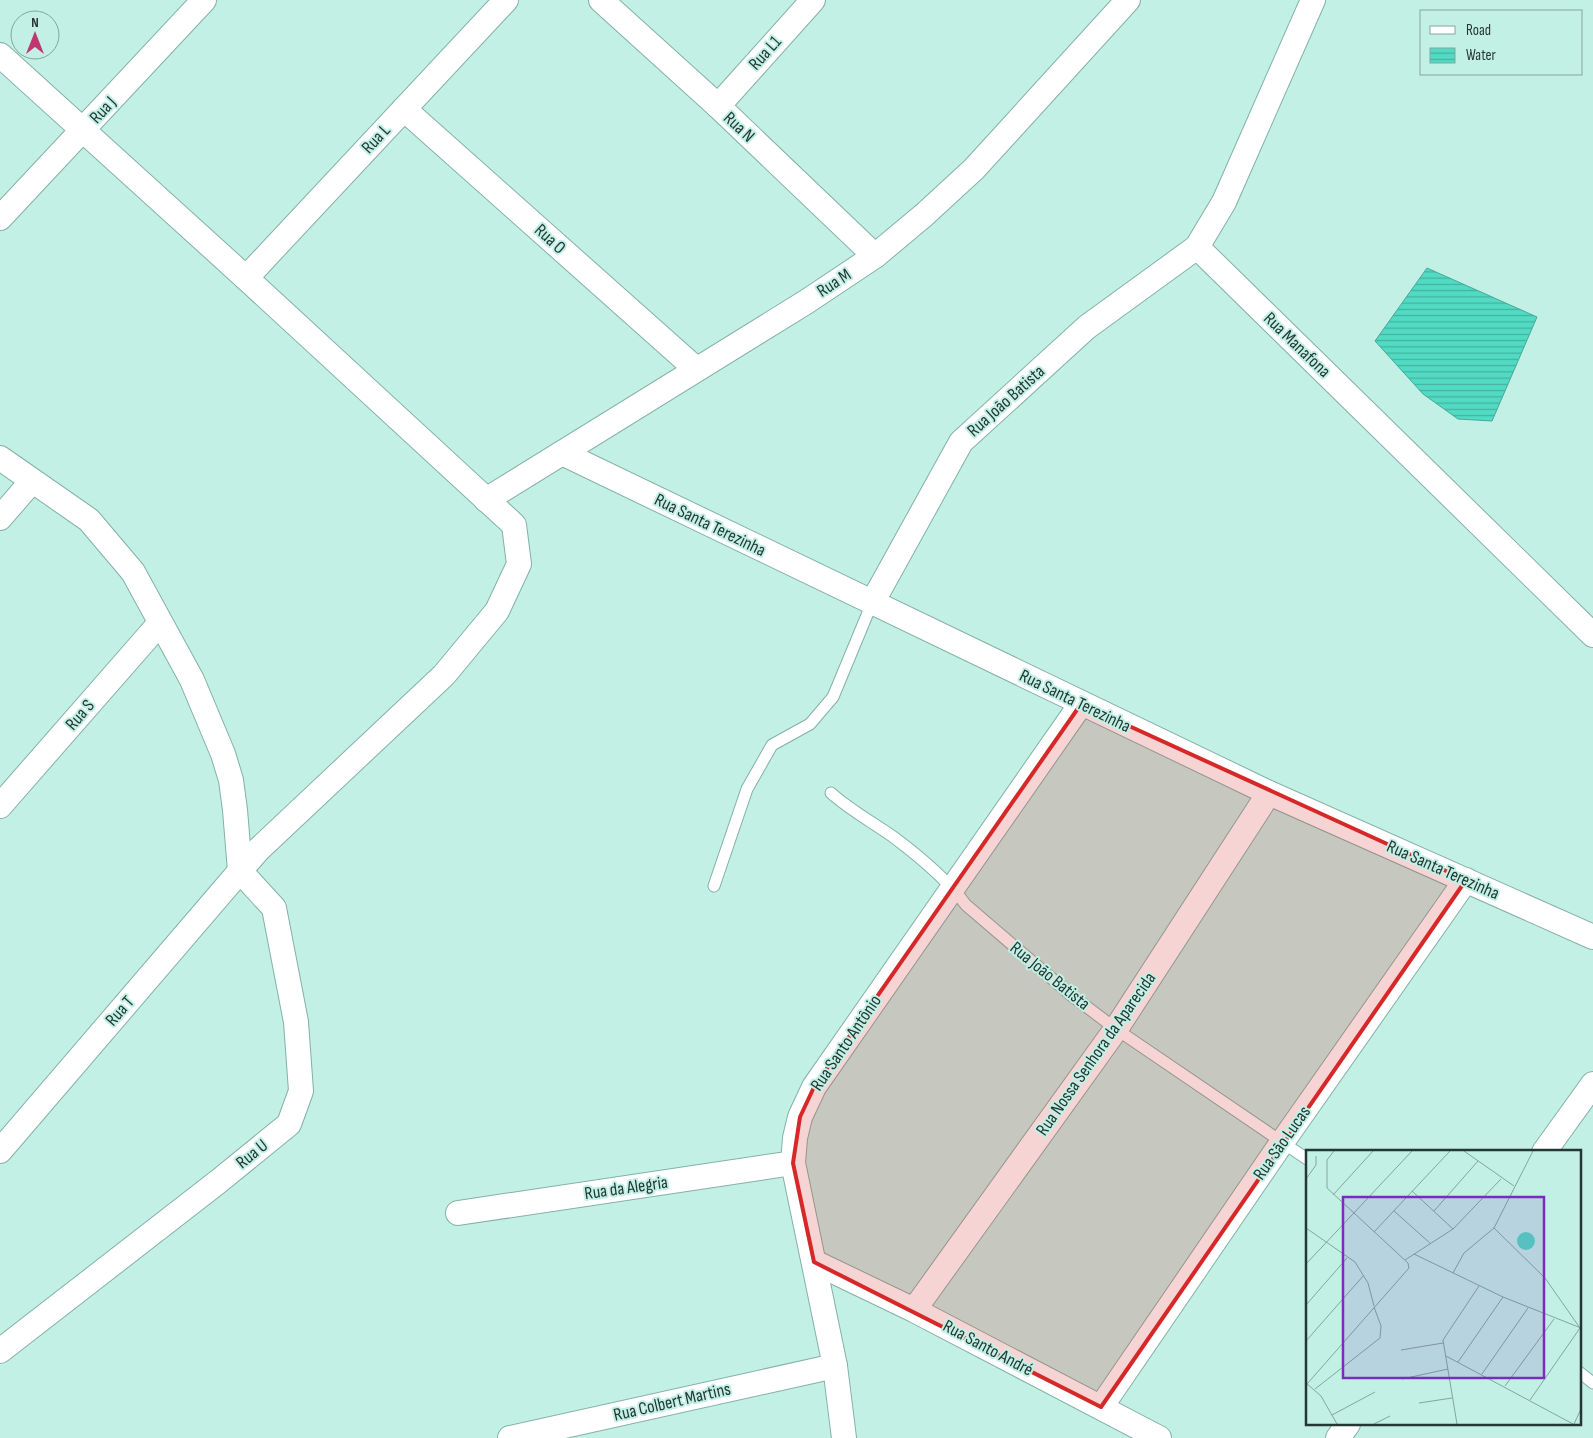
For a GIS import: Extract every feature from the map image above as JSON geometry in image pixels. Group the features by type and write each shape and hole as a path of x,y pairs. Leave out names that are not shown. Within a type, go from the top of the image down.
{"street":[{"name":"Rua J","path":"0,218 84,131 204,0"},
{"name":"Rua L","path":"246,278 506,0"},
{"name":"Rua N","path":"601,0 718,106 875,256"},
{"name":"Rua L1","path":"718,106 813,0"},
{"name":"Rua M","path":"486,500 806,302 875,256 924,215 974,169 1128,0"},
{"path":"1197,248 1224,202 1313,0"},
{"name":"Rua T","path":"0,55 514,525 519,564 497,611 444,675 258,850 0,1151"},
{"name":"Rua O","path":"404,109 696,369"},
{"name":"Rua João Batista","path":"872,603 961,442 1087,327 1197,248"},
{"name":"Rua Manafona","path":"1197,248 1593,635"},
{"name":"Rua Santa Terezinha","path":"562,453 1269,793 1593,937"},
{"path":"0,458 89,520 132,572 192,680 223,754 231,780 240,870"},
{"path":"0,518 32,482"},
{"name":"Rua S","path":"0,806 160,623"},
{"name":"Rua Santo Antônio","path":"844,1438 835,1366 793,1163 795,1138 800,1117 814,1087 1081,704"},
{"name":"Rua Nossa Senhora da Aparecida","path":"914,1310 1116,1030 1269,793"},
{"name":"Rua U","path":"0,1351 219,1181 289,1124 301,1092 294,1013 274,908 240,870"},
{"name":"Rua São Lucas","path":"1101,1407 1283,1141 1466,880"},
{"path":"1545,1150 1593,1084"},
{"name":"Rua da Alegria","path":"458,1213 793,1163"},
{"name":"Rua Santo André","path":"814,1262 914,1310 1159,1438"},
{"name":"Rua Colbert Martins","path":"510,1438 835,1366"},
{"path":"1338,1438 1347,1426"}],"lane":[{"path":"714,886 747,789 772,745 810,724 833,697 872,603"},
{"name":"Rua João Batista","path":"832,793 841,802 892,836 932,868 954,888 966,905 994,930 1116,1030 1306,1158"},
{"path":"1580,1373 1593,1383"}],"highlighted area":[{"path":"1081,704 1466,880 1101,1407 814,1262 793,1163 800,1117 814,1087"}],"water":[{"path":"1427,268 1537,317 1492,421 1458,419 1423,394 1375,341"}]}
